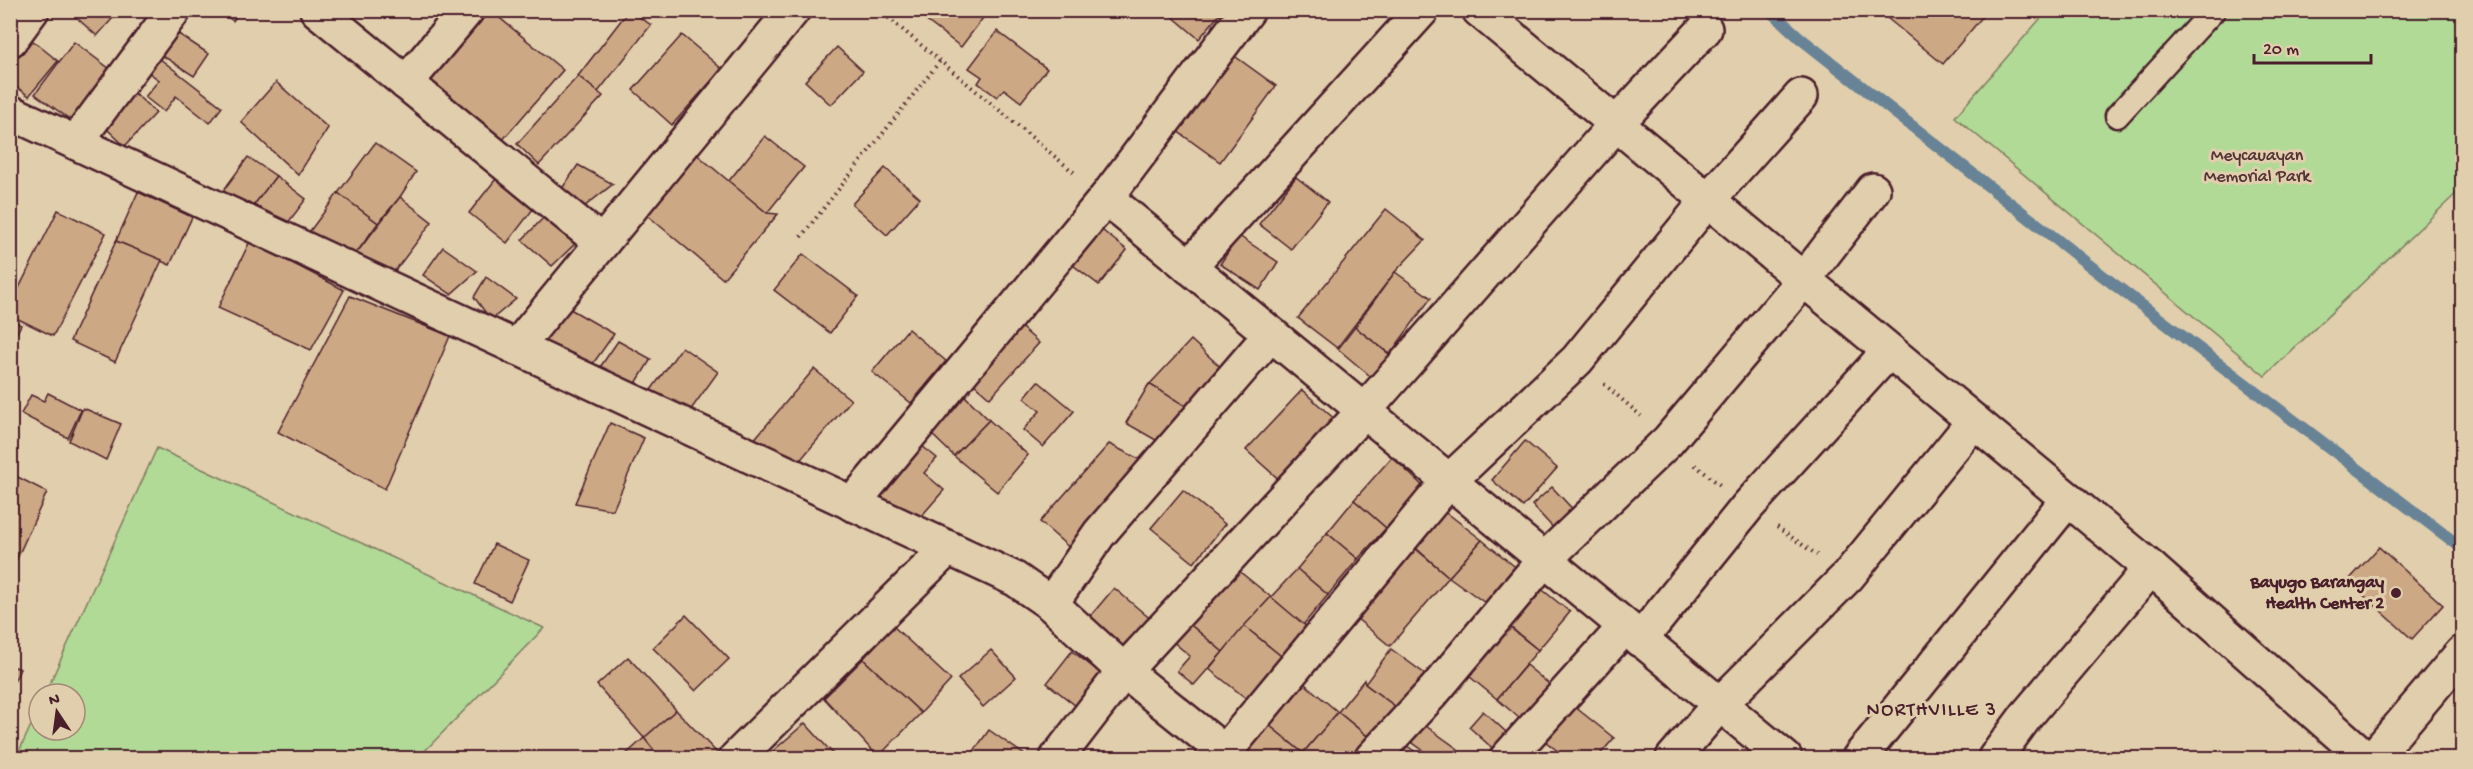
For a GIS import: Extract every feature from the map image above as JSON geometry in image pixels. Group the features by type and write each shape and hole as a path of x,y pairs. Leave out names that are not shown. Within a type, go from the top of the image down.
{"street":[{"path":"10,40 32,10"},
{"path":"76,142 174,10"},
{"path":"406,83 466,10"},
{"path":"516,348 793,10"},
{"path":"852,504 1106,198 1248,10"},
{"path":"1189,267 1422,10"},
{"path":"1479,10 2151,567 2366,759"},
{"path":"318,11 602,243"},
{"path":"1057,759 1125,671 1363,412 1616,124 1705,28"},
{"path":"10,112 1015,579 1051,603 1125,671 1226,757 1448,482 1577,360 1707,201 1801,96"},
{"path":"1372,759 1434,691 1544,560 1668,441 1805,278 1873,190"},
{"path":"1106,198 1718,706 1785,759"},
{"path":"1051,603 1099,534 1270,334"},
{"path":"1507,759 1632,634 1888,351"},
{"path":"1673,759 1718,706 1848,576 1974,421"},
{"path":"1858,759 2068,499"},
{"path":"736,759 948,548"},
{"path":"1995,759 2026,716 2151,567"},
{"path":"2373,759 2463,653"}],"lane":[{"path":"2117,116 2214,10"}],"path":[{"path":"879,10 1106,198"},
{"path":"801,237 940,61"},
{"path":"1577,360 1668,441 1749,506 1848,576"}],"green space":[{"name":"Meycauayan Memorial Park","path":"2047,11 2462,11 2462,188 2265,376 1955,117"},
{"path":"157,448 544,628 418,758 16,758 27,734 27,742 87,742 87,682 50,682"}],"building":[{"path":"68,10 120,10 97,36"},
{"path":"218,10 240,10 233,21"},
{"path":"481,10 490,10 563,70 500,143 426,80"},
{"path":"629,10 651,25 598,92 578,76"},
{"path":"912,10 989,10 961,47"},
{"path":"1165,10 1223,10 1199,39"},
{"path":"1893,10 1988,10 1943,64 1887,18"},
{"path":"174,31 209,54 194,76 160,54"},
{"path":"997,31 1047,69 1021,102 1004,89 997,97 978,83 982,77 969,68"},
{"path":"682,35 722,69 672,125 633,90"},
{"path":"27,36 58,61 29,96 10,82 10,55"},
{"path":"74,42 118,75 79,126 35,94"},
{"path":"837,47 863,71 831,105 805,81"},
{"path":"1229,52 1276,86 1220,162 1173,128"},
{"path":"155,55 222,107 210,123 176,96 164,112 145,97 159,80 144,69"},
{"path":"578,76 603,96 539,165 517,144"},
{"path":"276,82 328,128 298,175 241,122"},
{"path":"127,86 156,113 125,146 96,119"},
{"path":"765,136 804,167 767,213 728,182"},
{"path":"375,143 416,172 400,197 378,223 338,193"},
{"path":"694,152 767,213 778,214 723,279 647,215"},
{"path":"248,157 276,176 254,205 220,195"},
{"path":"578,165 613,184 585,206 561,190"},
{"path":"885,168 920,198 887,235 852,204"},
{"path":"499,175 537,204 507,243 469,213"},
{"path":"276,176 306,199 284,228 254,205"},
{"path":"1296,177 1328,202 1291,249 1259,224"},
{"path":"138,192 192,217 170,265 116,241"},
{"path":"338,193 378,223 355,255 307,235"},
{"path":"400,197 432,222 394,272 355,255"},
{"path":"1386,209 1425,240 1395,272 1337,348 1298,318"},
{"path":"58,210 106,233 53,336 10,315 10,306"},
{"path":"548,213 578,241 552,266 522,240"},
{"path":"1093,223 1127,250 1099,285 1065,259"},
{"path":"1239,236 1278,262 1260,290 1220,264"},
{"path":"116,241 162,260 115,362 70,341"},
{"path":"250,241 344,290 311,350 218,308"},
{"path":"443,247 477,271 451,294 423,275"},
{"path":"803,254 858,296 830,333 774,290"},
{"path":"1395,272 1431,298 1390,354 1355,327"},
{"path":"486,277 516,299 491,320 474,297"},
{"path":"350,296 450,336 385,489 278,432"},
{"path":"565,306 614,334 587,372 538,344"},
{"path":"10,319 21,325 10,345"},
{"path":"1014,321 1039,343 990,398 965,376"},
{"path":"1355,327 1395,359 1376,381 1338,349"},
{"path":"908,329 946,361 911,403 872,372"},
{"path":"1191,340 1226,372 1191,409 1147,387"},
{"path":"618,341 651,359 630,393 596,373"},
{"path":"682,347 718,372 687,415 651,390"},
{"path":"814,369 851,400 797,464 747,448"},
{"path":"1038,381 1074,411 1043,447 1023,430 1040,411 1024,398"},
{"path":"1149,384 1191,409 1168,447 1126,423"},
{"path":"958,389 989,420 954,456 922,425"},
{"path":"1302,390 1339,423 1283,483 1246,450"},
{"path":"48,393 81,410 68,438 21,414 31,395 44,401"},
{"path":"83,408 121,424 106,460 69,441"},
{"path":"989,420 1028,455 997,492 954,456"},
{"path":"610,423 644,438 613,510 575,503"},
{"path":"1525,441 1557,468 1523,507 1492,480"},
{"path":"1109,444 1149,464 1072,550 1040,522"},
{"path":"922,446 937,458 924,473 944,490 918,520 877,498"},
{"path":"1392,457 1425,488 1386,528 1354,500"},
{"path":"10,473 47,492 10,574"},
{"path":"1552,487 1578,515 1558,533 1532,505"},
{"path":"1183,490 1225,524 1194,563 1151,528"},
{"path":"1354,500 1386,528 1358,559 1327,533"},
{"path":"1438,506 1482,540 1449,577 1409,542"},
{"path":"1327,533 1358,559 1328,595 1297,569"},
{"path":"1404,539 1449,577 1390,646 1345,609"},
{"path":"1482,540 1524,574 1495,610 1449,577"},
{"path":"494,544 529,560 510,601 475,584"},
{"name":"Bayugo Barangay Health Center 2","path":"2379,547 2443,605 2412,639 2348,581"},
{"path":"1234,567 1271,597 1223,652 1187,622"},
{"path":"1297,569 1328,595 1303,625 1271,597"},
{"path":"1529,579 1570,612 1538,650 1497,616"},
{"path":"1114,588 1160,627 1127,664 1082,626"},
{"path":"1271,597 1309,629 1286,660 1244,626"},
{"path":"686,615 729,659 696,691 653,648"},
{"path":"1187,622 1223,652 1194,685 1177,671 1190,656 1165,635"},
{"path":"1503,622 1538,650 1497,699 1459,668"},
{"path":"893,626 951,680 921,713 863,659"},
{"path":"1244,626 1286,660 1252,703 1209,669"},
{"path":"1391,649 1436,682 1409,717 1365,684"},
{"path":"991,650 1016,677 983,707 958,679"},
{"path":"1072,651 1111,681 1085,713 1047,683"},
{"path":"628,657 676,710 644,738 597,685"},
{"path":"863,659 921,713 878,757 824,698"},
{"path":"10,665 20,669 10,690"},
{"path":"1526,665 1561,694 1532,729 1497,699"},
{"path":"1299,679 1338,712 1303,753 1264,721"},
{"path":"1364,680 1365,684 1396,707 1370,738 1338,712"},
{"path":"1575,707 1614,738 1597,758 1567,758 1546,742"},
{"path":"676,710 721,757 660,758 644,738"},
{"path":"1483,711 1516,741 1501,756 1469,727"},
{"path":"1338,712 1373,741 1358,758 1310,758 1303,753"},
{"path":"1416,719 1458,749 1452,758 1434,758 1403,736"},
{"path":"1264,721 1303,753 1298,758 1239,758"},
{"path":"805,723 835,756 832,758 765,758"},
{"path":"989,730 1029,758 969,758"},
{"path":"644,738 660,758 622,758"},
{"path":"1399,740 1424,758 1385,758"}],"waterway":[{"path":"1769,10 1800,38 2103,276 2462,548"}],"place":[{"name":"Bayugo Barangay Health Center 2","path":"2396,593"}],"district":[{"name":"NORTHVILLE 3","path":"1932,711"}]}
